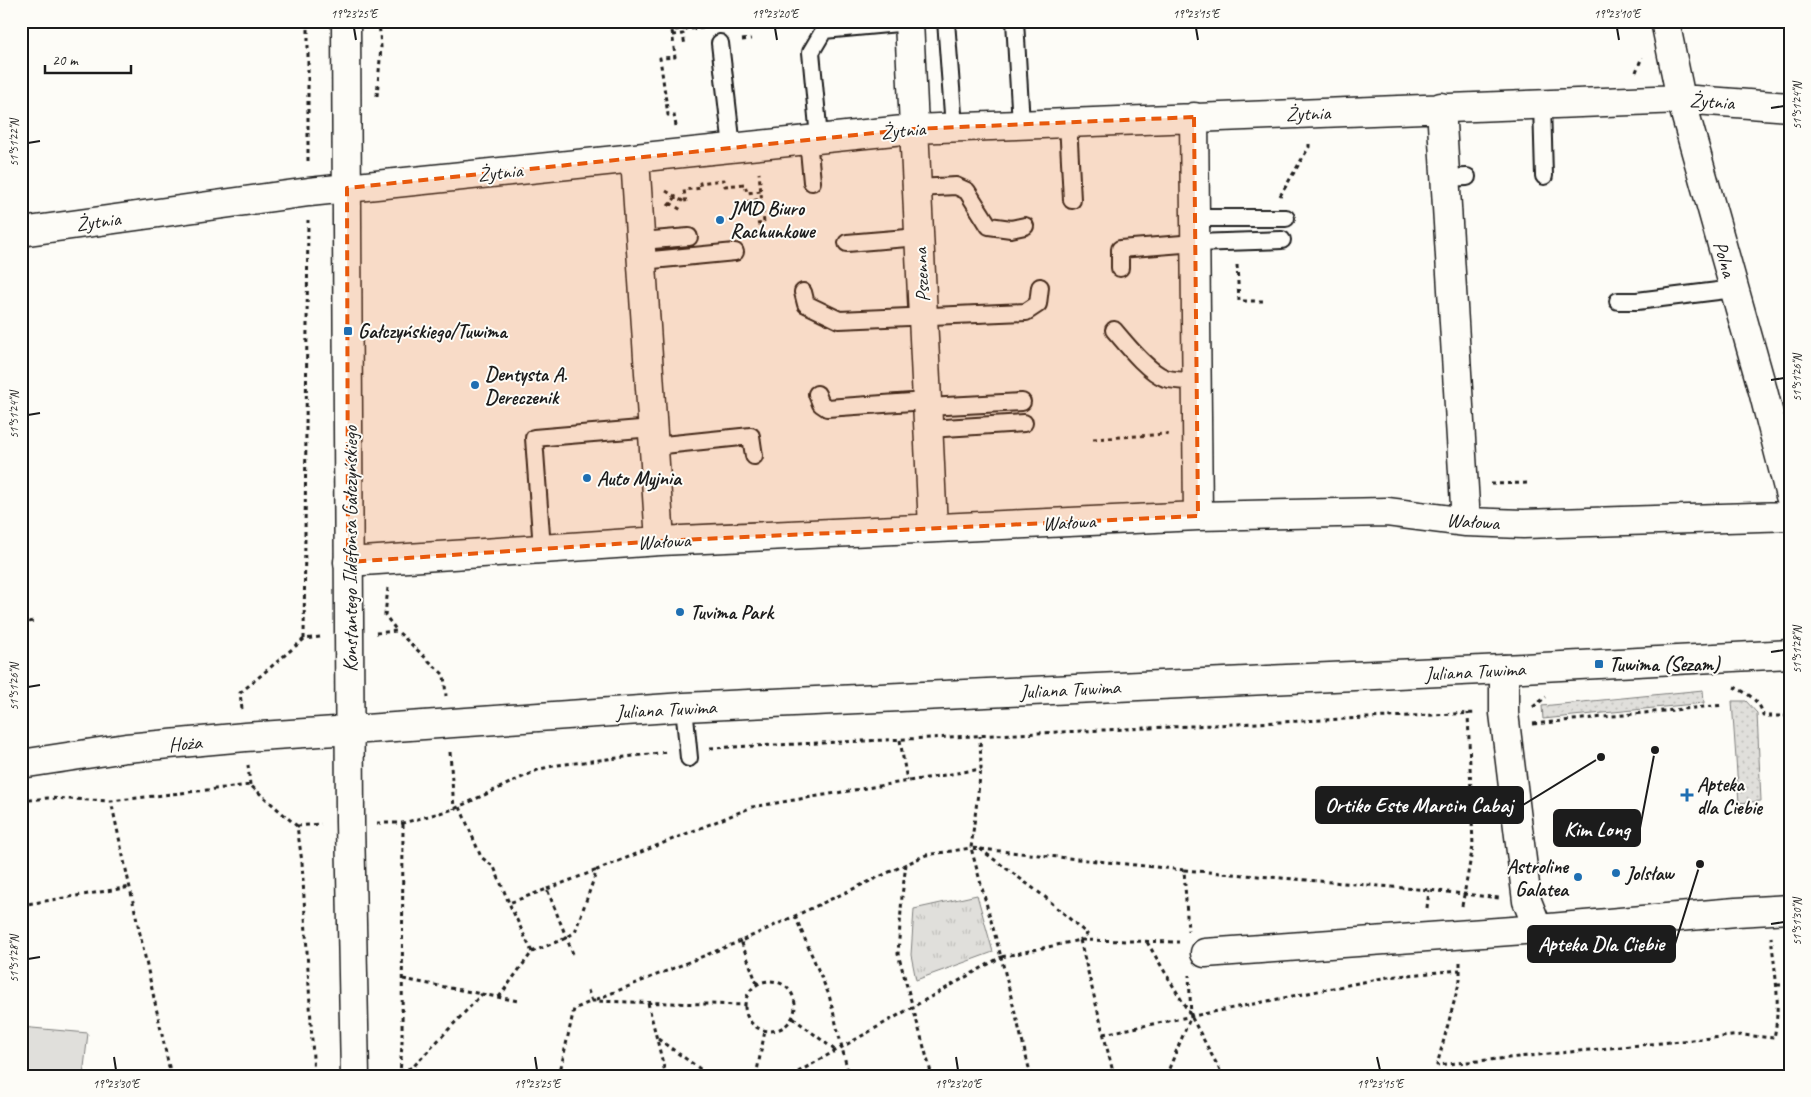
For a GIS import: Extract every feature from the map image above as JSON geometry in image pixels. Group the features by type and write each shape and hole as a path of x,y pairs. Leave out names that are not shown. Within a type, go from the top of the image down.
{"street":[{"name":"Konstantego Ildefonsa Gałczyńskiego","path":"346,21 350,822 355,1076"},
{"name":"Polna","path":"1665,21 1681,99 1790,496"},
{"name":"Pszenna","path":"909,22 933,528"},
{"name":"Żytnia","path":"21,232 308,192 636,165 744,146 913,129 1681,99 1790,107"},
{"path":"1441,107 1456,177 1466,522"},
{"path":"1194,117 1198,516"},
{"path":"636,165 660,541"},
{"name":"Wałowa","path":"348,562 660,541 1198,516 1387,512 1466,522 1523,524 1790,516"},
{"name":"Juliana Tuwima","path":"351,730 684,707 1790,654"},
{"path":"1504,669 1504,713 1527,901 1538,929"},
{"name":"Hoża","path":"21,764 126,748 351,730"},
{"path":"1194,955 1778,910"}],"lane":[{"path":"946,21 954,127"},
{"path":"1015,21 1021,124"},
{"path":"812,182 814,139 811,52 824,30 909,22"},
{"path":"720,43 744,146"},
{"path":"1542,104 1544,176"},
{"path":"1068,122 1072,200"},
{"path":"916,188 956,186 967,191 988,226 1011,229 1025,226"},
{"path":"1120,268 1120,249 1254,218 1286,218"},
{"path":"1195,231 1237,242 1282,240"},
{"path":"641,251 689,237"},
{"path":"847,243 919,237"},
{"path":"641,251 735,252"},
{"path":"803,292 806,304 839,320 922,318 1026,312 1038,304 1040,287"},
{"path":"1618,301 1637,301 1734,288"},
{"path":"1114,330 1150,368 1164,377 1196,381"},
{"path":"817,394 821,404 828,408 927,412 1024,423"},
{"path":"927,412 1022,402"},
{"path":"542,550 534,438 751,436 754,456"},
{"path":"684,707 689,754"}],"path":[{"path":"304,639 308,21"},
{"path":"677,131 674,115 668,115 660,58 675,56 672,30 708,27 710,39 719,38 720,43"},
{"path":"672,35 683,34 685,46"},
{"path":"1254,218 1276,203 1309,148 1310,112"},
{"path":"744,146 761,191 764,223 757,224"},
{"path":"636,165 686,203 684,190 701,188 700,183 724,180 725,186 745,184 747,193 761,191"},
{"path":"746,202 762,199"},
{"path":"670,203 683,211"},
{"path":"1237,242 1239,301 1265,301"},
{"path":"1093,439 1166,434 1197,453"},
{"path":"1464,484 1528,483"},
{"path":"397,632 385,615 388,586 410,575 409,559"},
{"path":"21,623 34,622"},
{"path":"1729,686 1735,687 1752,697 1762,710 1763,716 1790,716"},
{"path":"350,822 404,823 460,807 540,769 558,765 900,740 1468,713 1504,713 1530,710 1544,698 1554,697"},
{"path":"1532,724 1724,705"},
{"path":"1468,713 1473,846 1459,934 1460,980 1437,1065 1742,1035 1774,1038 1777,1023 1778,910"},
{"path":"980,736 981,769 971,848 1031,1076"},
{"path":"900,740 907,781"},
{"path":"510,903 752,807 981,769"},
{"path":"21,801 48,798 111,801 250,785 297,826 302,862 314,1076"},
{"path":"111,801 171,1076"},
{"path":"460,807 481,858 494,867 532,952"},
{"path":"400,1074 404,823"},
{"path":"558,1076 574,1009 741,941 926,855 979,848 1184,870 1527,901"},
{"path":"979,848 1045,897 1087,934 1080,940"},
{"path":"906,864 898,954 932,1076"},
{"path":"499,997 532,952 566,938 574,932 597,870"},
{"path":"1166,1076 1191,1016 1194,955 1184,870"},
{"path":"21,906 131,887"},
{"path":"547,889 572,954"},
{"path":"795,916 829,995 849,1076"},
{"path":"1080,940 1114,1076"},
{"path":"791,1076 1001,957 1080,940 1147,942 1194,955"},
{"path":"741,941 758,984"},
{"path":"1147,942 1191,1016 1223,1076"},
{"path":"1103,1034 1388,977 1460,970"},
{"path":"402,979 518,1001"},
{"path":"765,981 774,981 782,983 788,988 796,1002 796,1011 788,1025 781,1029 764,1031 750,1022 746,1014 745,1005 746,997 758,984 765,981"},
{"path":"1777,985 1790,985"},
{"path":"587,988 592,1001"},
{"path":"400,1074 419,1061 482,994"},
{"path":"592,1001 745,1005"},
{"path":"648,1003 666,1076"},
{"path":"793,1018 836,1050"},
{"path":"756,1076 764,1031"},
{"path":"658,1039 710,1076"}],"highlighted area":[{"path":"1194,117 1198,516 660,541 348,562 347,188 913,129"}],"green space":[{"path":"1703,690 1704,703 1543,719 1542,706"},
{"path":"1732,701 1746,701 1757,713 1761,801 1739,803"},
{"path":"977,895 993,952 916,980 911,955 914,909"},
{"path":"21,1027 88,1033 83,1076 21,1076"}],"place":[{"name":"JMD Biuro Rachunkowe","path":"720,220"},
{"name":"Gałczyńskiego/Tuwima","path":"348,331"},
{"name":"Dentysta A. Dereczenik","path":"475,385"},
{"name":"Auto Myjnia","path":"587,478"},
{"name":"Tuvima Park","path":"680,612"},
{"name":"Tuwima (Sezam)","path":"1599,664"},
{"name":"Kim Long","path":"1655,750"},
{"name":"Ortiko Este Marcin Cabaj","path":"1601,757"},
{"name":"Apteka dla Ciebie","path":"1687,795"},
{"name":"Apteka Dla Ciebie","path":"1700,864"},
{"name":"Jolsław","path":"1616,873"},
{"name":"Astroline Galatea","path":"1578,877"}]}
